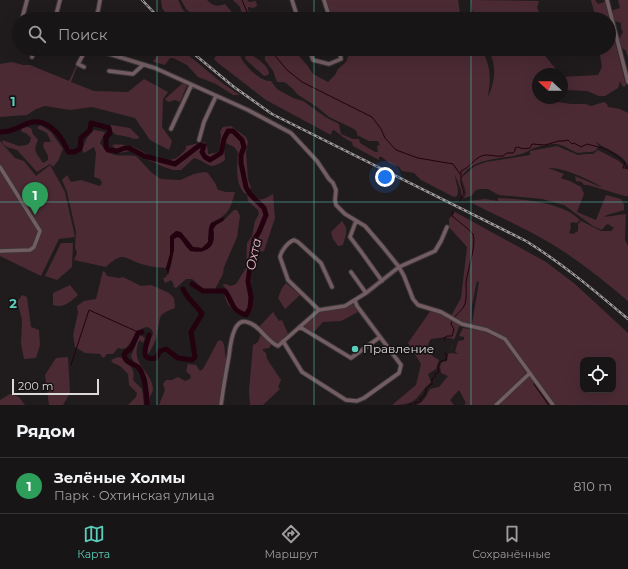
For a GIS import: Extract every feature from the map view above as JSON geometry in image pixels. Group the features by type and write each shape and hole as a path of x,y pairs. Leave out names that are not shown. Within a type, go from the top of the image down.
{"street":[{"path":"24,12 27,0"},
{"path":"57,12 60,0"},
{"path":"98,12 100,0"},
{"path":"292,0 296,12"},
{"path":"324,0 328,12"},
{"path":"607,0 610,12"},
{"path":"616,35 628,82"},
{"path":"82,56 78,64 84,66"},
{"path":"116,56 155,68 248,110 291,133 317,161 333,183 336,190 336,205 345,214 365,226 399,267 413,299 418,305 441,312 462,324 487,330 500,336 505,340 553,405"},
{"path":"312,56 313,60 329,64 341,59 340,56"},
{"path":"109,71 133,74 143,65"},
{"path":"171,129 192,86"},
{"path":"199,140 204,122 216,96"},
{"path":"0,167 40,231 34,247 30,250 0,251"},
{"path":"23,204 45,190"},
{"path":"356,221 350,238 362,252 382,281"},
{"path":"221,405 233,333 238,325 248,322 260,330 271,342 278,346 319,310 345,306 366,293 399,267 435,251 447,227"},
{"path":"319,310 288,280 280,254 291,241 294,240 298,242 321,263 332,287"},
{"path":"351,272 366,293"},
{"path":"283,342 302,372 342,398 350,401 357,401 370,394 399,373 401,371 401,365 354,301"},
{"path":"300,327 351,358 380,337"},
{"path":"496,405 530,373"}],"shaded area":[{"path":"161,0 178,0 185,12 165,12 162,8"},
{"path":"181,0 207,0 213,5 217,6 225,4 232,12 189,12"},
{"path":"233,0 247,0 249,2 256,1 257,6 253,8 248,7 249,12 241,12 240,7"},
{"path":"326,0 458,0 460,12 330,12"},
{"path":"471,0 539,1 537,8 539,12 473,12"},
{"path":"591,0 595,0 598,4 605,2 608,12 594,12"},
{"path":"618,0 628,0 628,58 619,39 623,32 621,23 616,21 616,12 612,12 613,10 620,8"},
{"path":"616,46 626,86 623,87 620,81 618,88 605,96 599,96 587,91 568,90 568,77 598,75 602,67 600,56 616,56"},
{"path":"157,56 189,56 222,83 240,95 233,95 216,84 198,77 187,65 173,58 170,58 165,65 153,61"},
{"path":"216,56 240,56 248,68 267,81 271,81 277,89 293,98 303,101 327,118 339,124 341,134 353,139 359,139 360,143 375,152 378,152 377,146 380,145 378,141 369,141 357,135 357,132 354,129 329,117 297,94 286,83 277,82 273,71 265,60 265,56 299,56 313,74 328,82 335,75 338,69 346,62 348,56 485,56 490,72 488,97 494,79 494,67 491,56 546,56 555,68 532,68 532,104 586,104 591,106 604,102 608,107 620,109 628,113 628,165 617,154 595,141 599,146 595,151 579,153 561,145 553,144 536,147 525,153 481,162 473,166 461,178 475,166 486,162 530,155 530,151 557,146 578,155 593,154 598,150 619,161 628,170 628,196 584,185 582,182 576,181 575,176 602,187 568,171 548,168 564,174 561,178 581,187 584,194 577,212 596,220 606,195 621,199 624,205 624,210 604,217 626,214 625,240 628,246 628,301 565,252 523,228 468,201 485,199 498,201 498,198 518,199 553,205 573,214 580,220 577,223 572,222 570,224 571,227 569,233 573,234 578,231 578,224 581,221 601,231 611,231 614,228 608,224 602,230 593,226 564,205 542,199 499,195 488,189 476,190 471,196 464,198 466,193 462,180 464,196 462,197 455,175 458,191 457,196 454,197 421,180 414,173 402,171 399,167 389,163 382,157 379,157 379,160 353,146 352,142 334,130 332,131 331,135 266,100 214,59"},
{"path":"254,56 267,68 269,74 265,76 263,75 246,60 245,57"},
{"path":"12,62 30,65 69,81 78,64 71,82 94,91 128,92 144,79 168,92 163,99 162,127 172,141 169,150 150,140 135,118 92,107 70,110 45,106 36,109 27,115 0,117 0,64"},
{"path":"183,83 187,85 180,102 175,100 168,102 165,99"},
{"path":"40,125 51,132 63,149 58,161 53,167 50,164 37,172 17,150 7,147 3,144 2,140 19,146 27,145 31,138 26,133 22,132 21,129 27,127 31,128 33,134 38,140 35,150 43,163 48,160 48,156 43,146 44,142 51,142 47,133 37,128"},
{"path":"111,125 130,128 139,137 138,139 135,139 115,134 110,127"},
{"path":"231,126 246,137 248,142 246,152 248,179 251,188 249,192 260,199 264,199 273,194 275,218 264,251 260,252 253,268 251,280 253,309 245,316 236,313 229,306 224,292 225,287 222,285 225,284 231,286 236,284 246,268 247,243 252,236 255,221 259,214 258,210 248,201 247,194 244,193 239,184 237,174 238,152 234,147 226,143 224,147 225,160 219,164 211,166 194,158 181,170 173,170 140,157 130,151 119,153 112,145 131,146 163,160 176,158 186,149 186,146 204,142 207,146 208,154 215,153 219,151 220,132 223,127"},
{"path":"94,130 105,132 100,143 109,152 116,155 136,156 152,173 161,179 180,180 194,174 204,172 208,173 218,190 235,192 228,211 222,217 211,223 208,242 202,248 193,247 186,238 176,231 170,244 170,254 166,268 147,266 125,257 117,258 106,267 74,260 77,253 75,247 76,232 67,192 62,180 67,175 71,182 81,180 100,186 102,183 100,179 94,177 96,153 94,147 84,153 82,150 87,138"},
{"path":"0,141 15,158 24,161 36,176 50,165 65,192 75,237 59,239 41,276 0,256"},
{"path":"234,210 237,210 240,216 237,237 224,267 223,274 215,289 204,289 192,279 186,279 176,288 171,280 165,283 163,278 165,278 170,270 174,239 177,237 180,238 187,248 202,252 214,234 213,230 216,225 223,221"},
{"path":"455,212 546,262 575,284 628,333 628,405 555,405 533,373 502,336 488,328 472,324 479,282 477,281 472,305 471,324 462,323 451,316 461,298 467,247 449,227 449,219"},
{"path":"225,217 223,221 216,225 213,229 214,235 212,245 206,250 196,252 190,251 180,238 177,237 174,239 174,250 168,275 166,268 170,254 170,236 176,231 181,232 193,247 202,248 208,242 211,223"},
{"path":"342,221 346,228 346,233 343,245 338,246 333,239 331,232"},
{"path":"61,243 73,243 72,267 57,280 45,276"},
{"path":"103,271 107,276 119,278 123,277 141,286 151,285 169,293 174,298 175,308 160,317 156,339 148,354 146,354 146,348 153,334 152,330 148,327 138,332 126,348 118,348 113,354 107,354 104,358 100,354 85,353 75,347 73,335 78,313 77,306 84,301 96,299"},
{"path":"286,283 300,295 285,309 278,298"},
{"path":"70,285 78,295 64,305 53,305 53,293"},
{"path":"22,295 27,297 31,327 39,330 40,345 36,358 24,359 21,344 22,319 17,302"},
{"path":"353,304 358,312 341,321 323,322 313,333 304,328 305,325 322,311 346,308"},
{"path":"431,310 460,324 453,343 454,339 445,337 431,339 428,345 430,354 439,360 436,369 428,374 431,382 412,402 401,405 392,405 416,385 421,364 408,343"},
{"path":"273,312 279,321 282,320 289,336 279,345 274,343 258,328"},
{"path":"463,328 483,331 504,340 526,373 493,405 464,405 466,403 459,390 450,400 454,405 417,405 425,398 430,389 439,387 448,376 441,373 440,366 442,362 447,361 448,354 459,354 455,352 458,341 464,340 464,337 459,336"},
{"path":"261,334 271,345 269,348 263,349 263,351 266,353 267,359 281,380 278,387 280,389 263,405 250,405 249,391 253,345 258,342"},
{"path":"140,335 145,338 143,343 140,340 139,341 137,356 152,383 153,390 149,399 147,379 139,366 135,365 131,356"},
{"path":"221,340 224,345 227,360 219,405 159,405 165,390 163,384 166,380 172,380 178,377 185,381 190,379 191,376 186,371 188,364 196,365 200,371 203,369 218,341"},
{"path":"68,357 70,393 63,405 49,405 45,375 56,358"},
{"path":"118,357 122,358 131,367 134,375 133,380 142,389 144,405 128,405 136,397 137,393 129,385 128,374 111,360"},
{"path":"530,375 550,405 500,405 528,376"},
{"path":"10,394 19,397 25,405 0,405 0,400"}],"waterway":[{"path":"242,0 247,12"},
{"path":"275,56 287,70 302,82 372,117 381,129 385,138 396,150 418,158 453,164 460,174"},
{"name":"Охта","path":"0,132 11,131 25,124 39,122 55,131 63,141 68,152 74,152 80,149 81,138 90,130 91,123 109,128 110,133 106,137 106,147 108,150 117,151 129,148 144,156 175,164 200,145 204,146 202,152 205,157 210,160 221,153 224,139 228,131 233,131 242,140 244,147 241,155 241,163 246,187 250,194 264,208 266,215 254,240 248,281 251,297 250,308 246,315 241,313 233,306 225,291 203,291 192,284"},
{"path":"459,202 464,193 461,183 461,171 476,159 486,155 503,156 507,153 513,153 515,148 518,147 524,149 530,148 532,144 545,145 568,140 572,144 574,143 581,147 587,144 606,149 625,163 623,168 628,168"},
{"path":"453,211 452,216 473,234 474,239 466,283 465,304 454,318"},
{"name":"Охта","path":"149,335 145,351 147,357 156,358 160,351 166,349 178,358 192,360 195,357 191,332 202,314 183,289"},
{"path":"71,365 89,310 138,332"},
{"path":"445,341 444,338 447,336 452,336 454,329 451,324 452,321"},
{"name":"Охта","path":"142,332 138,333 131,348 124,355 126,360 136,365 142,374 146,391 147,405"},
{"path":"415,405 414,403 421,401 420,399 424,396 426,391 425,389 432,384 432,379 436,376 434,374 439,372 438,366 441,361 446,360 447,355 445,353"},
{"path":"535,384 550,405"},
{"path":"408,405 412,405"}],"railway":[{"path":"142,0 153,12"},
{"path":"196,56 234,87 272,114 526,241 566,268 628,319"}],"place":[{"name":"Зелёные Холмы","path":"35,215"},
{"name":"Правление","path":"355,349"}]}
